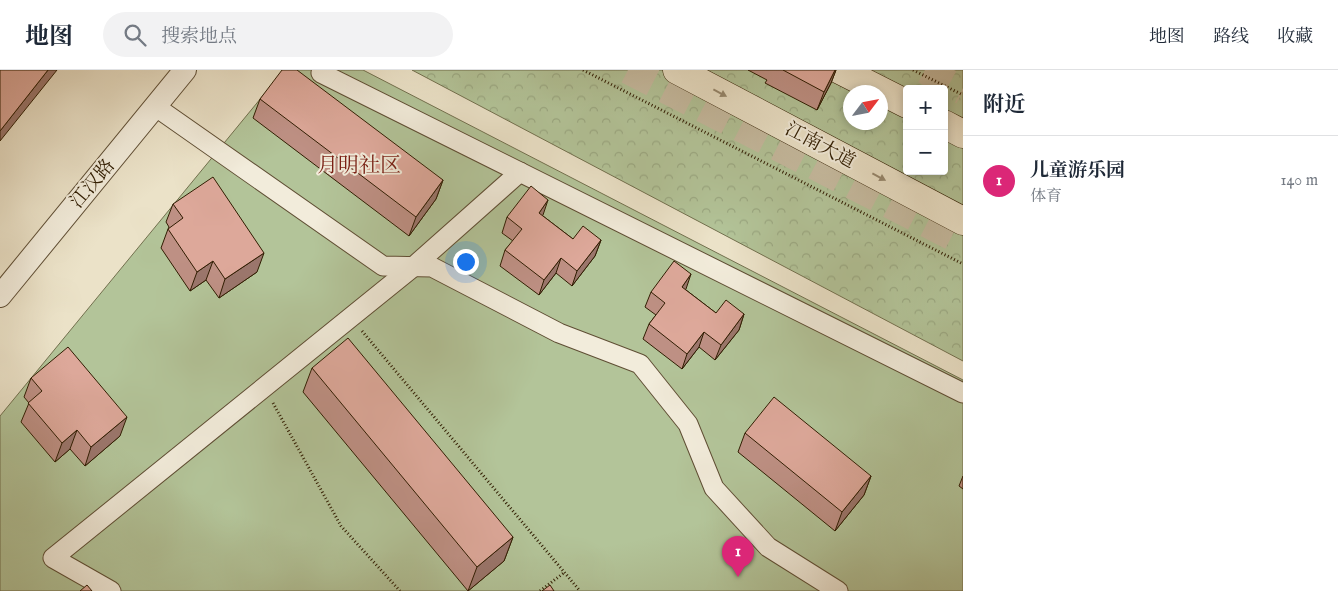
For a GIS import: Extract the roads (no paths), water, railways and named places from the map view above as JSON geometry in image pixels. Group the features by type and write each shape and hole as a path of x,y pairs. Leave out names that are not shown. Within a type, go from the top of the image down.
{"main road":[{"name":"江南大道","path":"677,70 963,222"},
{"path":"840,70 903,102"},
{"path":"948,126 963,134"}],"street":[{"name":"江汉路","path":"0,296 185,70"},
{"path":"321,73 963,393"},
{"path":"156,107 383,266 432,268 559,333 640,364 688,424 714,488 768,547 838,591"},
{"path":"111,591 53,558 413,267 520,172"}],"tunnel":[{"path":"628,70 963,242"},
{"path":"925,70 963,91"}],"place":[{"name":"儿童游乐园","path":"738,577"}],"district":[{"name":"月明社区","path":"359,166"}]}
